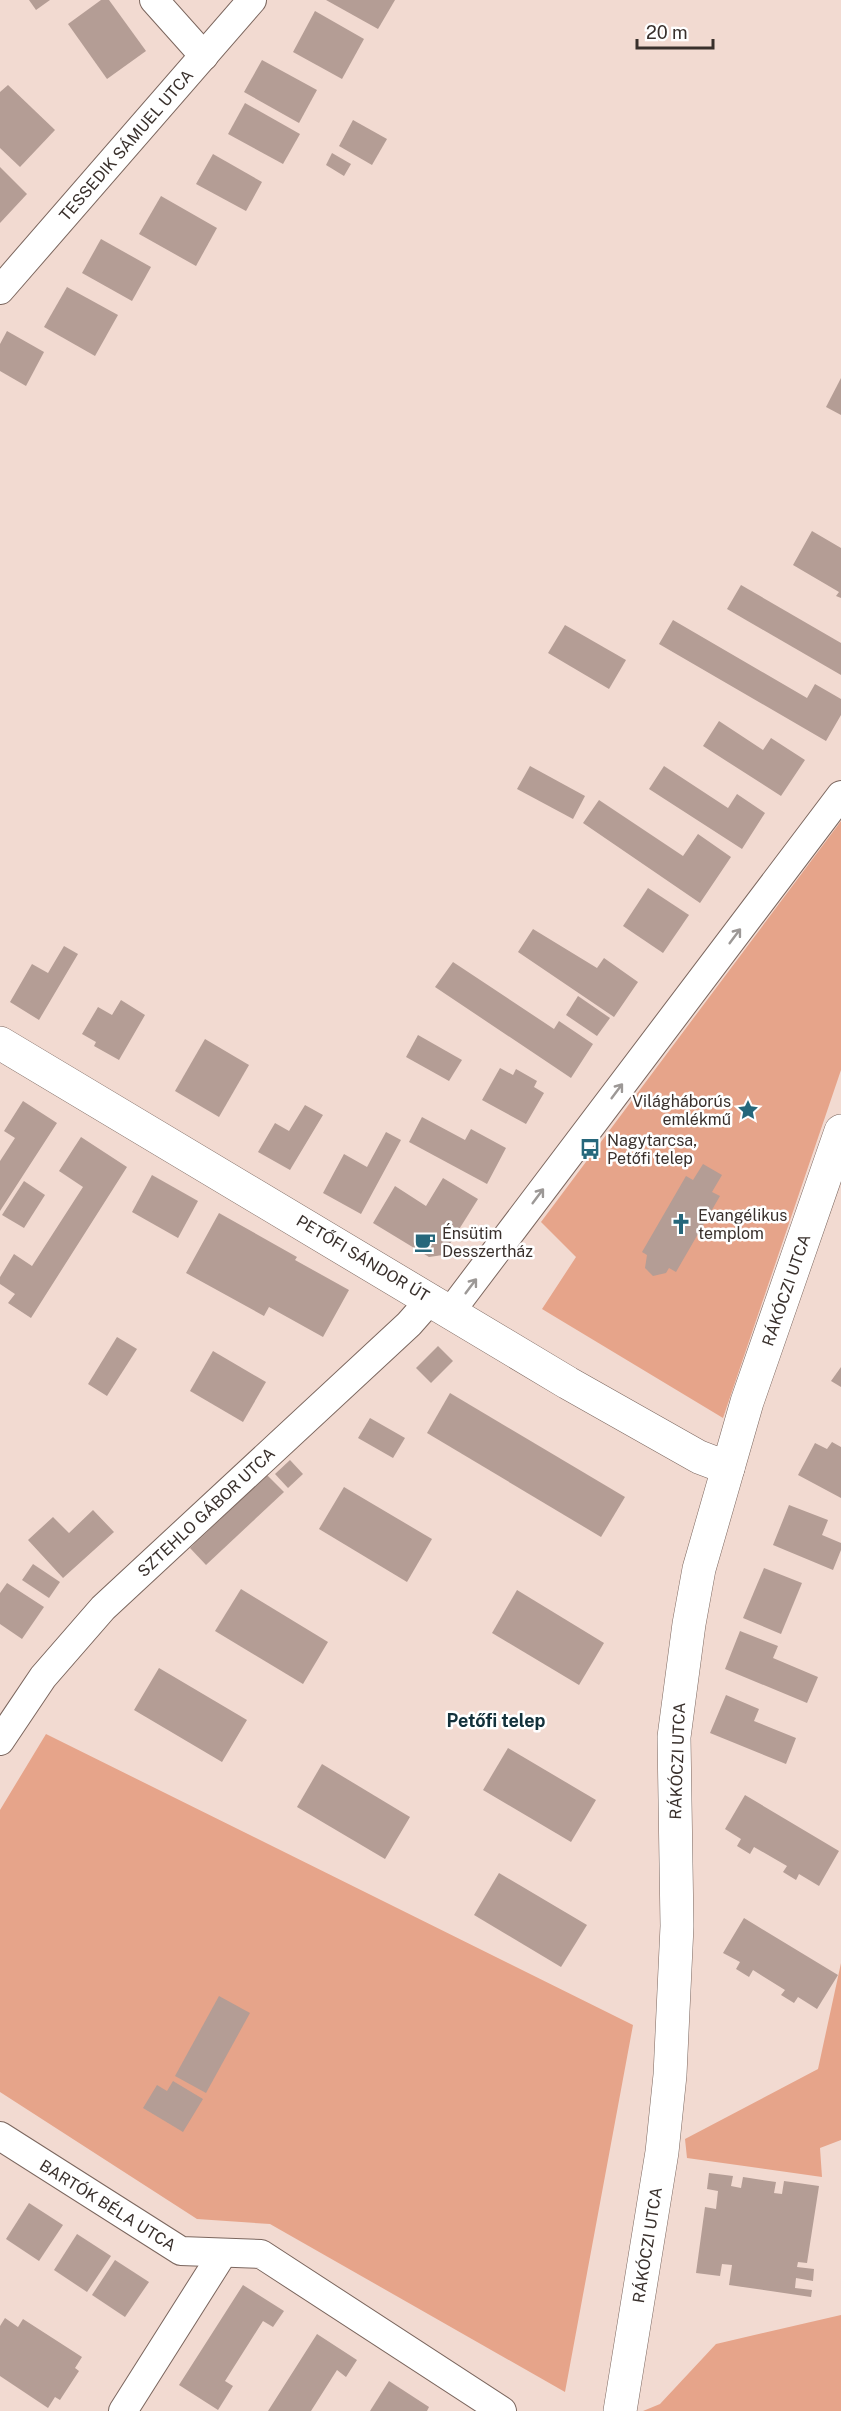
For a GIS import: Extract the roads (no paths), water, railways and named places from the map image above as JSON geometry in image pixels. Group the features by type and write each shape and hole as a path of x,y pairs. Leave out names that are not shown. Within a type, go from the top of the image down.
{"main road":[{"name":"PETŐFI SÁNDOR ÚT","path":"0,1043 568,1383 699,1457 728,1468"},
{"name":"RÁKÓCZI UTCA","path":"620,2411 661,2162 670,2075 677,1926 673,1782 680,1691 699,1569 747,1402 841,1131"}],"street":[{"path":"154,0 204,56"},
{"name":"TESSEDIK SÁMUEL UTCA","path":"0,290 252,0"},
{"path":"441,1305 841,795"},
{"name":"SZTEHLO GÁBOR UTCA","path":"0,1741 49,1670 103,1608 409,1324 441,1305"},
{"name":"BARTÓK BÉLA UTCA","path":"0,2136 181,2251 261,2254 502,2411"},
{"path":"181,2251 206,2280"},
{"path":"123,2411 223,2253"}],"place":[{"name":"Világháborús emlékmű","path":"748,1110"},
{"name":"Nagytarcsa, Petőfi telep","path":"590,1149"},
{"name":"Evangélikus templom","path":"681,1224"},
{"name":"Énsütim Desszertház","path":"425,1242"}],"district":[{"name":"Petőfi telep","path":"496,1721"}]}
